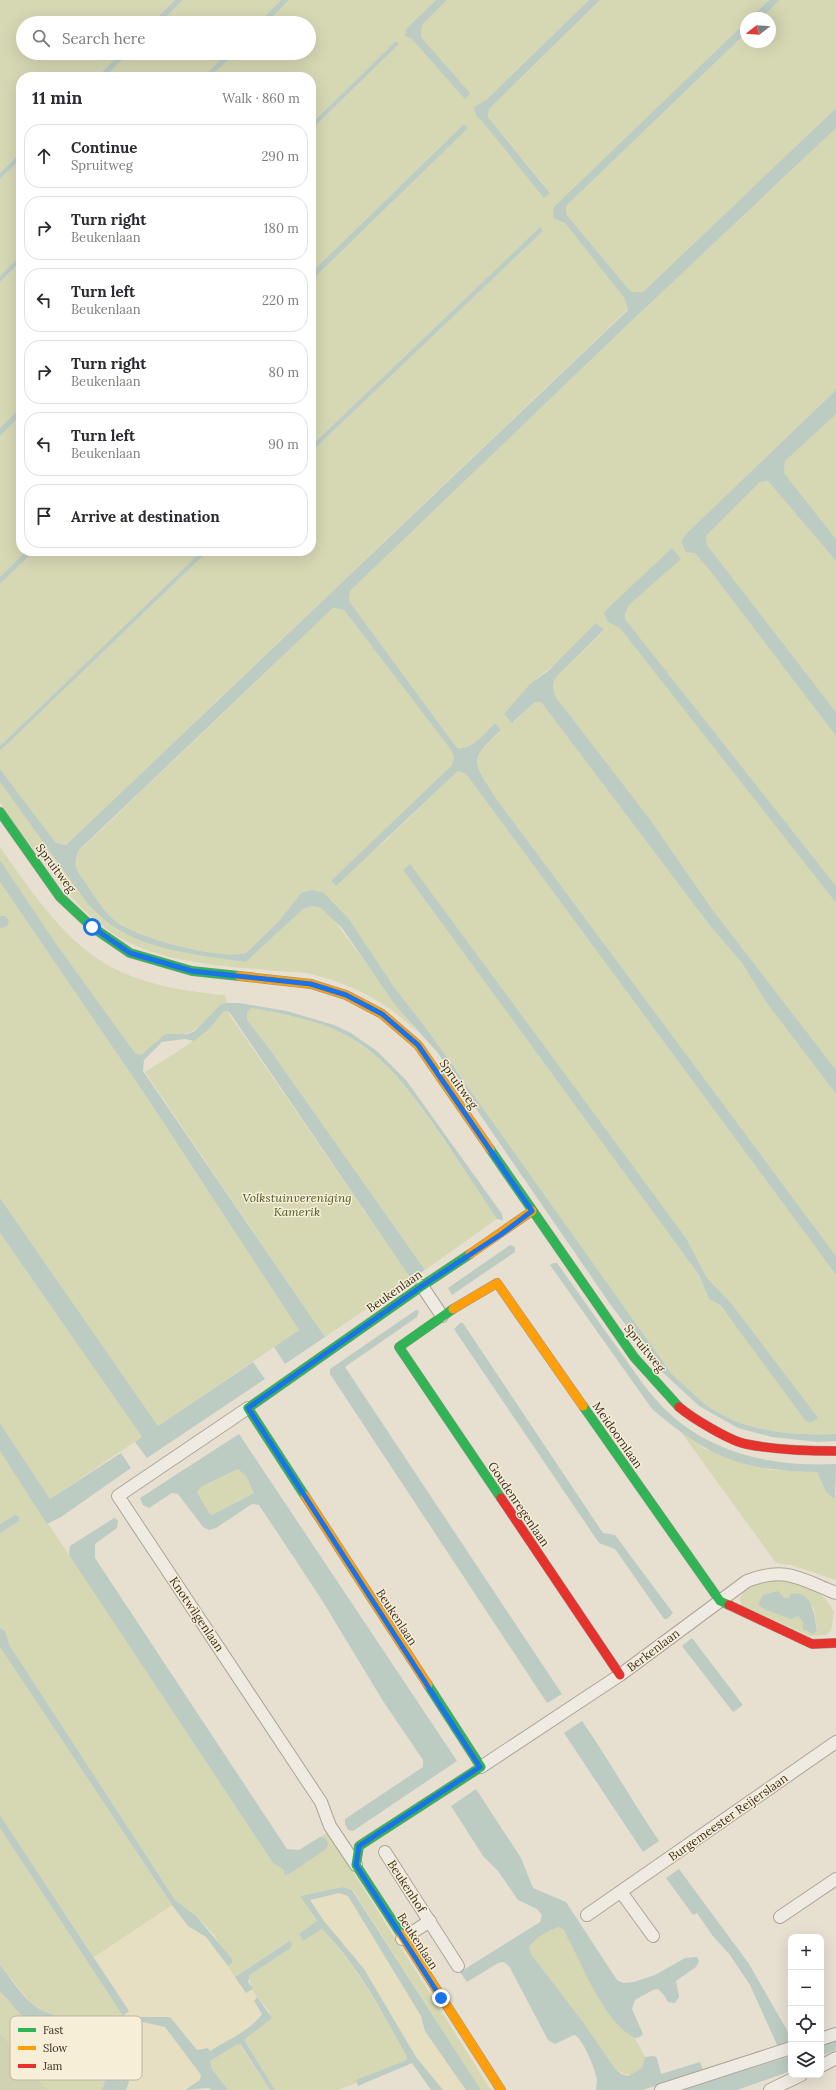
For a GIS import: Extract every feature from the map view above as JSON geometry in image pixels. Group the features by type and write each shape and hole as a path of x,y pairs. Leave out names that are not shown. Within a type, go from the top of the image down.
{"street":[{"name":"Spruitweg","path":"0,812 60,897 92,927 130,953 192,971 311,984 346,995 382,1014 418,1045 634,1357 680,1408 710,1427 745,1444 806,1451 836,1450"},
{"name":"Beukenlaan","path":"480,1767 248,1408 422,1286 500,1235 532,1211"},
{"name":"Meidoornlaan","path":"442,1316 497,1283 720,1601"},
{"path":"422,1286 442,1316"},
{"name":"Goudenregenlaan","path":"442,1316 399,1347 620,1675"},
{"name":"Knotwilgenlaan","path":"248,1408 118,1496 321,1802 330,1826 356,1865"},
{"name":"Berkenlaan","path":"480,1767 620,1675 747,1581 762,1576 786,1574 836,1593"},
{"path":"720,1601 812,1644 836,1643"},
{"name":"Burgemeester Reijerslaan","path":"587,1915 836,1742"},
{"path":"356,1865 359,1846 480,1767"},
{"name":"Beukenhof","path":"385,1852 458,1966"},
{"name":"Beukenlaan","path":"356,1865 402,1939 501,2090"},
{"path":"780,1917 836,1879"},
{"path":"621,1892 652,1936"},
{"name":"Beukenhof","path":"402,1939 430,1921"},
{"path":"824,2038 836,2034"},
{"path":"661,2090 788,2049"},
{"path":"824,2064 836,2058"},
{"path":"770,2090 795,2078"}],"shaded area":[{"path":"175,0 183,0 167,16 159,16"},
{"path":"281,0 289,0 273,16 265,16"},
{"path":"436,0 447,0 422,25 421,37 470,93 465,99 412,39 405,36 406,29"},
{"path":"589,0 600,0 489,109 488,117 550,193 544,198 482,121 476,116 474,107 486,100"},
{"path":"769,0 780,0 767,12 756,12"},
{"path":"740,28 740,39 566,206 566,214 631,292 643,292 836,108 836,128 622,330 350,591 349,601 457,748 468,747 473,744 495,723 501,730 483,749 477,761 478,768 487,785 836,1256 836,1275 466,774 458,771 336,886 331,881 452,765 454,757 451,750 344,610 333,608 79,850 76,865 78,872 101,906 118,923 144,935 181,947 218,954 246,953 279,921 301,893 313,890 324,893 349,919 394,987 426,1028 671,1373 708,1406 737,1422 753,1427 786,1433 836,1434 836,1441 818,1442 772,1437 738,1428 699,1406 659,1369 610,1304 437,1052 396,1006 342,928 321,908 312,906 303,909 246,962 173,950 137,939 106,921 88,904 0,782 0,769 56,843 66,845 628,310 625,299 565,223 553,218 554,207"},
{"path":"396,41 399,44 316,125 316,119"},
{"path":"114,60 122,60 110,72 102,72"},
{"path":"220,60 228,60 215,72 208,72"},
{"path":"464,124 468,128 316,276 316,268"},
{"path":"16,157 16,164 0,179 0,173"},
{"path":"540,227 543,231 316,447 316,441"},
{"path":"16,260 16,266 0,282 0,276"},
{"path":"836,390 836,414 785,461 784,473 836,539 836,561 768,481 760,482 706,536 707,545 836,712 836,736 711,572 695,553 686,552 681,541 687,533"},
{"path":"16,412 16,420 0,436 0,428"},
{"path":"672,548 681,559 629,605 625,613 625,619 836,886 836,903 620,628 608,622 604,613 606,610"},
{"path":"21,556 29,556 0,584 0,577"},
{"path":"197,556 203,556 0,751 0,746"},
{"path":"596,623 604,630 556,677 553,685 555,696 649,818 712,909 836,1070 836,1094 766,1002 742,963 711,927 541,702 535,702 512,723 504,714 531,683 548,671"},
{"path":"0,860 57,945 135,1053 141,1055 165,1034 187,1034 195,1031 220,1005 227,1003 239,1003 287,1011 334,1025 351,1033 377,1051 406,1080 502,1214 503,1220 497,1219 420,1106 396,1075 382,1061 351,1038 333,1029 292,1016 251,1008 247,1013 247,1020 268,1047 425,1270 411,1279 230,1013 227,1011 223,1012 210,1028 194,1041 185,1039 162,1042 144,1060 143,1071 325,1337 285,1364 274,1347 299,1330 150,1102 0,882"},
{"path":"410,864 686,1238 707,1278 731,1303 818,1418 810,1423 805,1420 721,1306 709,1299 699,1275 403,870"},
{"path":"0,916 5,916 9,920 7,926 0,929"},
{"path":"0,1198 158,1426 253,1362 265,1379 147,1458 135,1442 142,1437 0,1233"},
{"path":"510,1245 515,1247 515,1252 452,1295 448,1288"},
{"path":"557,1263 648,1390 677,1420 697,1434 718,1445 740,1453 787,1463 836,1464 835,1497 833,1498 826,1492 817,1472 767,1468 727,1458 709,1450 691,1439 652,1409 550,1265"},
{"path":"416,1310 419,1311 417,1317 345,1367 562,1694 547,1703 330,1374 330,1369"},
{"path":"460,1323 463,1323 603,1533 615,1535 673,1613 667,1619 664,1619 615,1549 599,1543 454,1329"},
{"path":"0,1423 50,1499 121,1453 131,1468 61,1517 47,1524 0,1451"},
{"path":"239,1434 457,1761 353,1831 348,1830 345,1824 345,1819 423,1767 423,1760 383,1701 320,1597 259,1505 252,1504 216,1528 209,1530 203,1527 178,1494 172,1493 149,1508 143,1505 140,1498","holes":["238,1469 246,1476 254,1493 212,1515 209,1513 197,1492 201,1487"]},
{"path":"15,1515 19,1517 19,1521 0,1533 0,1524"},
{"path":"114,1518 118,1520 117,1528 95,1544 95,1558 287,1849 299,1850 320,1837 325,1838 328,1843 327,1848 291,1873 285,1875 284,1870 273,1863 69,1555 70,1546"},
{"path":"778,1591 784,1598 789,1598 791,1594 799,1594 809,1600 814,1612 817,1630 813,1634 803,1629 803,1622 798,1616 791,1619 762,1608 758,1604 763,1595"},
{"path":"0,1628 5,1631 10,1646 175,1900 196,1916 232,1959 232,1963 228,1966 206,1937 188,1926 172,1905 0,1647"},
{"path":"692,1638 743,1705 733,1712 682,1646"},
{"path":"582,1721 659,1841 643,1852 564,1733"},
{"path":"476,1789 521,1858 533,1888 566,1902 617,1980 623,1983 634,1982 655,1975 685,1958 697,1957 699,1961 696,1967 676,1981 679,1997 675,2003 668,2002 658,1989 653,1990 635,2000 632,2009 643,2034 640,2037 635,2038 623,2030 603,2005 564,1931 560,1927 543,1934 529,1947 531,1954 583,2022 614,2067 621,2074 628,2076 642,2068 645,2057 654,2056 657,2058 661,2074 700,2062 704,2071 642,2090 596,2090 596,2076 585,2047 581,2041 574,2035 555,2044 548,2040 509,1966 504,1962 498,1963 467,1982 460,1972 540,1922 542,1915 537,1909 518,1900 498,1871 483,1856 451,1806"},
{"path":"0,1815 129,2011 123,2016 0,1828"},
{"path":"679,1869 749,1964 788,2032 788,2044 778,2047 750,1985 730,1955 712,1935 697,1913 693,1915 666,1878"},
{"path":"343,1887 352,1890 481,2090 466,2090 425,2031 421,2016 348,1896 339,1893 310,1900 324,1921 364,1969 416,2057 443,2090 431,2090 412,2063 358,2086 356,2080 407,2060 406,2055 378,2005 358,1973 335,1943 322,1929 303,1941 299,1934 317,1921 300,1896"},
{"path":"339,1893 348,1896 421,2016 425,2031 466,2090 443,2090 416,2057 364,1969 324,1921 310,1900"},
{"path":"172,1905 188,1926 206,1937 215,1946 246,1993 252,1990 257,1997 254,2001 262,2014 257,2020 237,2035 210,2051 208,2048 197,2051 170,2017 142,2021 142,2016 122,2016 129,2011 94,1957"},
{"path":"289,1941 292,1943 291,1948 250,1975 248,1982 253,1989 246,1993 235,1977"},
{"path":"0,1965 22,1994 31,2003 43,2011 56,2016 22,2016 0,1991"},
{"path":"257,1997 272,2018 244,2040 275,2090 270,2090 241,2045 238,2044 210,2061 212,2069 228,2090 212,2090 208,2088 185,2090 200,2080 201,2075 165,2027 142,2022 142,2017 170,2017 197,2050 208,2048 210,2051 238,2035 257,2020 262,2014 254,2001"},
{"path":"142,2022 165,2027 201,2075 200,2080 185,2090 126,2090 129,2082 128,2080 142,2080"},
{"path":"836,2039 836,2050 824,2055 824,2044"},
{"path":"788,2057 788,2072 737,2090 678,2090"},
{"path":"128,2080 129,2082 126,2090 102,2090 105,2081"}],"green space":[{"path":"0,0 175,0 159,16 16,16 16,60 114,60 102,72 16,72 16,157 0,173"},
{"path":"183,0 281,0 265,16 167,16"},
{"path":"289,0 436,0 406,29 405,36 412,39 470,93 421,37 422,25 447,0 589,0 486,100 475,107 476,116 550,192 488,117 489,109 600,0 769,0 756,12 740,12 740,28 553,218 565,223 625,299 628,309 66,845 56,843 0,769 0,751 203,556 316,556 316,447 543,231 540,227 316,441 316,276 468,128 464,124 316,268 316,125 399,44 396,41 316,119 316,72 215,72 228,60 316,60 316,16 273,16"},
{"path":"780,0 836,0 836,108 643,292 631,292 566,214 566,206 740,39 740,48 776,48 776,12 767,12"},
{"path":"122,60 220,60 208,72 110,72"},
{"path":"836,128 836,390 687,533 681,541 695,553 711,572 836,736 836,886 625,619 625,613 629,605 680,559 673,549 606,610 608,622 620,627 836,903 836,1070 712,909 649,818 555,696 553,685 556,677 604,631 601,627 531,683 513,723 535,702 541,702 711,927 742,963 766,1002 836,1094 836,1256 495,797 478,768 477,761 483,749 501,731 495,723 473,744 468,747 457,748 349,601 350,591 622,330"},
{"path":"16,164 16,260 0,276 0,179"},
{"path":"16,266 16,412 0,428 0,282"},
{"path":"834,414 836,414 836,539 784,473 785,461"},
{"path":"16,420 16,556 21,556 0,577 0,436"},
{"path":"768,481 836,561 836,712 707,545 706,536 760,482"},
{"path":"29,556 197,556 0,746 0,584"},
{"path":"333,608 344,610 451,750 454,757 452,765 332,881 333,884 383,843 458,771 466,774 836,1275 836,1434 786,1433 753,1427 737,1422 708,1406 671,1373 426,1028 394,987 349,919 324,893 301,893 279,921 246,953 218,954 200,951 181,947 144,935 129,929 113,919 101,906 78,872 76,861 79,851","holes":["410,865 686,1238 707,1278 731,1303 817,1418 720,1306 709,1299 699,1275 403,870"]},
{"path":"0,782 59,862 106,921 139,938 156,944 192,953 246,962 303,909 312,906 321,908 330,915 419,1034 408,1023 381,1003 337,982 306,973 233,967 183,960 150,951 120,938 93,919 59,883 49,870 2,805 0,801"},
{"path":"0,847 24,882 52,917 83,948 101,961 119,971 144,981 184,990 225,995 227,1003 216,1009 193,1031 182,1034 165,1034 141,1055 135,1053 57,945 0,860"},
{"path":"0,882 150,1102 299,1330 158,1426 0,1198 0,929 7,926 5,916 0,916"},
{"path":"251,1008 282,1014 323,1025 351,1038 367,1049 396,1076 420,1106 497,1219 425,1270 268,1047 247,1020 247,1013"},
{"name":"Volkstuinvereniging Kamerik","path":"227,1011 411,1279 325,1337 145,1072 196,1038 215,1022 223,1012"},
{"path":"0,1233 142,1437 50,1499 0,1423"},
{"path":"681,1432 705,1449 771,1470 817,1472 826,1492 835,1497 836,1494 836,1580 791,1565 776,1563"},
{"path":"0,1451 273,1863 291,1873 328,1843 325,1838 320,1837 328,1832 491,2090 481,2090 353,1890 343,1887 300,1896 317,1922 299,1934 303,1941 322,1929 335,1943 368,1989 406,2055 407,2060 338,2090 275,2090 243,2040 254,2032 270,2012 253,1990 250,1975 291,1948 288,1941 235,1977 228,1966 232,1963 214,1935 196,1916 175,1900 10,1646 5,1631 0,1628 0,1533 19,1521 15,1515 0,1524"},
{"path":"238,1469 246,1476 254,1493 212,1515 209,1513 197,1492 201,1487"},
{"path":"773,1580 800,1584 808,1587 823,1597 834,1612 831,1630 826,1635 810,1636 742,1606 740,1601 744,1592 748,1588","holes":["777,1591 784,1598 805,1598 814,1608 817,1630 803,1622 798,1616 762,1608"]},
{"path":"0,1647 172,1905 94,1957 0,1815"},
{"path":"0,1828 123,2016 56,2016 42,2011 31,2003 0,1965"},
{"path":"560,1927 568,1937 602,2004 635,2038 645,2057 643,2067 637,2074 625,2074 614,2067 583,2022 531,1954 529,1947 539,1937"},
{"path":"0,1991 23,2016 10,2016 10,2045 0,2033"},
{"path":"0,2033 10,2045 10,2080 39,2080 48,2090 0,2090"},
{"path":"238,2044 270,2090 228,2090 212,2069 210,2061"},
{"path":"40,2080 106,2080 102,2090 48,2090"}],"traffic: fast":[{"path":"0,812 60,897 92,927 130,953 192,971 239,976"},
{"path":"490,1149 634,1357 679,1407"},
{"path":"305,1496 248,1408 470,1254"},
{"path":"453,1309 399,1347 501,1498"},
{"path":"583,1406 720,1601 729,1605"},
{"path":"401,1934 356,1865 359,1846 481,1767 428,1685"}],"traffic: slow":[{"path":"239,976 311,984 346,995 382,1014 418,1045 490,1149"},
{"path":"470,1254 532,1211"},
{"path":"453,1309 497,1283 583,1406"},
{"path":"305,1496 428,1685"},
{"path":"401,1934 501,2090"}],"traffic: jam":[{"path":"679,1407 711,1428 746,1444 791,1450 836,1451"},
{"path":"501,1498 620,1675"},
{"path":"729,1605 812,1644 836,1643"}],"route":[{"path":"92,927 130,953 192,971 311,984 346,995 382,1014 418,1045 532,1211 500,1235 422,1286 248,1408 480,1767 359,1846 356,1865 441,1998"}]}
